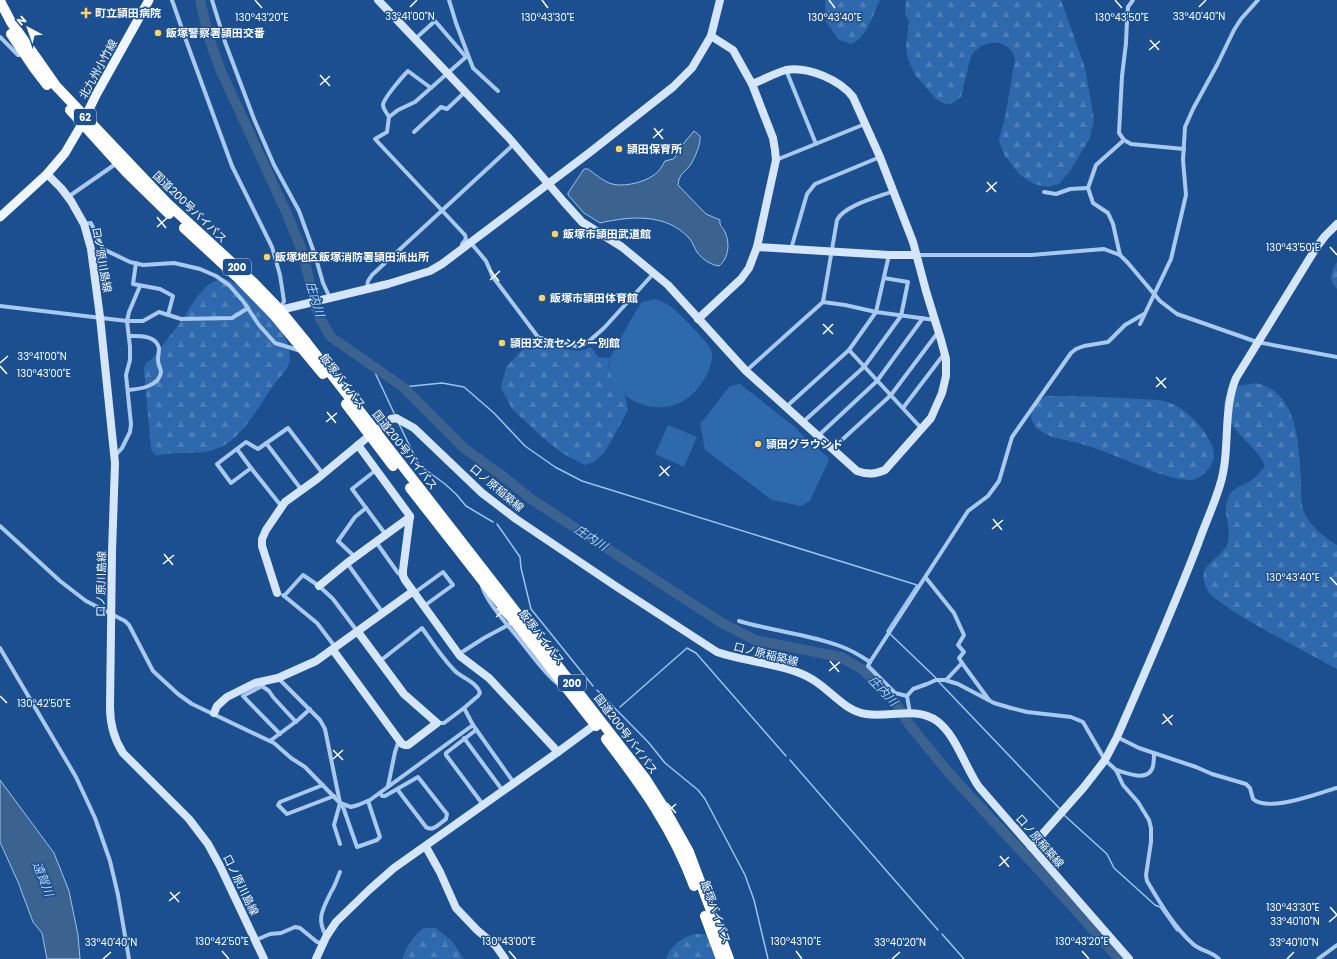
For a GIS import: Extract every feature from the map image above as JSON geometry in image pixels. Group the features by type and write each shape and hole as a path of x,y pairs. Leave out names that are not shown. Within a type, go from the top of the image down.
{"highway":[{"name":"国道200号バイパス","path":"0,1 11,22 56,86 84,120 167,203 254,284 277,313 307,343 372,433 598,723 645,778 689,852 729,959"},
{"name":"飯塚バイパス","path":"0,15 24,55 51,90 84,120 117,163 145,191 277,313 305,352 372,433 477,574 511,623 598,723 667,826 693,882 721,959"}],"main road":[{"name":"北九州小竹線","path":"0,217 47,174 65,154 149,0"}],"street":[{"path":"172,0 232,166 272,247 280,275 284,301 277,313"},
{"path":"212,0 225,42 254,119 274,165 299,211 329,298"},
{"path":"378,0 448,72 514,144 582,222 622,247 668,285 746,371 857,471 865,474 876,474 885,470 931,418 942,393 946,376 944,353 939,331 913,242 880,157 853,97 846,89 836,81 805,70 786,70 752,84"},
{"path":"450,0 467,56 473,68 498,91"},
{"path":"277,313 430,271 462,250 673,87 692,68 711,36 720,0"},
{"path":"1133,0 1128,7 1122,76 1120,133 1124,140 1131,144 1184,149"},
{"path":"1140,324 1170,259 1186,195 1183,160 1185,127 1234,30 1241,19 1258,0"},
{"path":"416,39 434,21 467,56"},
{"path":"698,319 741,279 749,268 757,247 776,160 776,150 773,138 752,84 733,50 711,36"},
{"path":"0,37 18,55 24,55"},
{"path":"389,117 398,110 415,102 467,56"},
{"path":"786,70 816,144"},
{"path":"431,88 408,71 384,100 384,108 389,117 387,132 375,139 465,235 466,238 462,244 462,250"},
{"path":"414,132 441,107 447,109 465,92"},
{"path":"776,160 865,124"},
{"path":"1120,255 1113,224 1108,213 1093,203 1088,188 1096,166 1124,140"},
{"path":"367,289 368,281 372,275 514,144"},
{"path":"791,249 807,194 811,188 824,180 880,157"},
{"path":"68,197 117,163"},
{"name":"口ノ原川島線","path":"47,174 68,197 84,224 91,249 100,318 115,457 110,714 115,740 123,753 189,819 208,844 264,959"},
{"path":"1044,192 1056,194 1070,189 1088,188"},
{"path":"746,371 822,302 837,220 842,213 846,210 894,191"},
{"path":"84,224 91,223 103,249 119,257 143,265 174,263 200,269 216,276 229,285 248,308 259,325 275,343 305,352"},
{"path":"1031,847 1084,787 1105,760 1117,736 1186,576 1221,484 1225,458 1228,408 1231,390 1236,378 1316,248 1324,236 1337,224"},
{"path":"471,242 486,261 493,277 538,337 580,347 604,328 654,273"},
{"path":"757,247 889,255 1031,255 1096,248 1108,250 1120,255 1153,294 1177,314 1257,342 1337,356"},
{"path":"786,407 848,350 876,312 889,255"},
{"path":"136,263 133,284 160,289 173,296 168,315"},
{"path":"803,422 864,367 901,316 908,282 884,278"},
{"path":"115,457 122,448 130,432 131,424 126,375 130,360 127,321 129,312 140,286"},
{"path":"822,302 901,316 935,320"},
{"path":"0,306 127,321 143,321 159,312 181,319 232,318 248,308"},
{"path":"907,696 895,693 868,666 870,662 926,578 968,511 988,496 999,481 1012,437 1071,353 1084,346 1108,342 1125,325 1144,314"},
{"path":"818,436 877,381 923,318"},
{"path":"832,449 891,395 939,331"},
{"path":"128,390 148,387 160,376 161,370 158,364 159,352 156,342 149,338 129,336"},
{"path":"848,350 922,429"},
{"path":"903,408 944,353"},
{"name":"口ノ原稲築線","path":"372,433 391,419 396,418 414,428 482,493 516,519 712,648 731,657 785,669 810,678 853,710 862,714 910,714 928,716 936,720 946,729 954,740 979,787 1129,959"},
{"path":"251,468 231,483 217,464 246,442 258,449 288,428 323,474"},
{"path":"372,433 323,474 289,498 266,530 262,540 262,546 280,594 317,623 399,740 405,746 437,723 444,723 464,708 480,693 476,687 456,672 422,628 380,661"},
{"path":"266,443 301,489"},
{"path":"358,445 409,512 410,517 402,576"},
{"path":"237,448 282,507"},
{"path":"377,470 352,489 386,535"},
{"path":"355,557 338,541 355,516 366,508"},
{"path":"319,586 347,563 410,517"},
{"path":"0,526 60,582 86,601 125,621 129,625 153,671 166,684 192,704 214,713 270,741 305,767 341,803 351,807 368,801 473,725"},
{"path":"376,542 459,654 467,662 489,678 558,752"},
{"path":"347,563 383,613"},
{"path":"241,693 255,683 278,678 316,662 383,613 443,572 453,585 423,606"},
{"path":"280,594 303,574 319,586 333,599 404,694 437,723"},
{"path":"926,578 954,613 964,635 958,645 964,652 959,658 990,701"},
{"path":"739,620 756,626 818,639 842,647 870,662"},
{"path":"459,654 511,623"},
{"path":"0,648 76,777 95,818 112,868 129,959"},
{"path":"946,680 962,663"},
{"path":"278,678 310,709 320,720 325,729 341,803 357,846 377,840 380,837 368,801"},
{"path":"907,696 913,689 940,680 946,680 958,684 990,701 1011,708 1027,712 1071,717 1080,720 1086,726 1105,760 1116,770 1123,785 1138,802 1149,820 1151,828 1146,875 1147,882 1172,920 1186,938 1197,947 1213,954 1219,959"},
{"path":"214,713 221,701 262,686 269,691 296,722"},
{"path":"241,693 280,734"},
{"path":"907,696 910,714"},
{"path":"464,708 476,730 515,783"},
{"path":"270,741 296,722 310,709"},
{"path":"316,959 336,922 394,868 484,806 598,723"},
{"path":"476,730 447,751 446,756 484,806"},
{"path":"1117,736 1139,748 1154,752 1212,774 1246,784 1250,788 1253,800 1261,804 1275,804 1305,799 1337,788"},
{"path":"464,738 503,792"},
{"path":"388,786 399,740"},
{"path":"1116,770 1137,776 1144,776 1150,772 1153,767 1154,752"},
{"path":"380,793 382,796 385,796 398,788 418,777 447,814 446,819 432,829 429,829 397,789"},
{"path":"323,785 280,802 278,805 287,814 334,796"},
{"path":"340,844 334,825 341,803"},
{"path":"426,847 440,872 456,908 477,930 496,946 505,959"},
{"path":"325,940 320,917 340,872"},
{"path":"255,940 270,934 280,934 295,927 300,928 317,942 325,940"},
{"path":"1318,959 1337,945"}],"green space":[{"path":"825,0 880,0 865,31 857,41 851,44 839,40 826,22"},
{"path":"906,0 1061,0 1085,68 1094,119 1090,138 1070,171 1059,184 1048,187 1034,184 1026,179 1019,174 1005,156 1001,147 999,139 1005,118 1015,59 1012,52 1007,47 995,42 988,43 976,50 971,56 961,97 953,103 945,104 937,100 915,75 908,59 906,46 909,22 905,14"},
{"path":"1337,262 1337,289 1332,282 1331,276"},
{"path":"223,278 245,290 267,310 284,335 288,347 290,362 284,373 273,386 250,420 229,443 205,452 155,455 151,449 144,369 146,363 152,359 202,291 215,281"},
{"path":"655,299 667,304 677,312 705,341 712,353 712,361 703,382 683,401 666,407 647,406 630,399 617,387 609,369 610,358 634,314 642,302"},
{"path":"530,340 536,340 570,350 579,351 591,347 598,357 610,358 608,366 618,388 625,395 628,410 605,452 594,462 585,465 562,453 542,437 512,409 501,388 506,367"},
{"path":"1255,383 1269,388 1280,396 1288,408 1297,436 1301,498 1304,512 1316,529 1337,545 1337,669 1238,615 1212,596 1205,584 1204,572 1206,568 1223,551 1228,542 1229,530 1226,506 1230,494 1235,489 1259,474 1265,466 1257,452 1234,427 1225,411 1224,403 1227,395 1235,388 1242,385"},
{"name":"頴田グラウンド","path":"740,384 796,428 806,439 828,457 829,460 810,501 801,506 772,500 705,450 700,424 730,386"},
{"path":"1045,397 1154,400 1173,404 1192,418 1201,427 1212,445 1214,451 1213,460 1209,468 1198,478 1183,480 1163,475 1093,448 1047,435 1038,429 1031,417 1035,404"},
{"path":"668,425 697,437 684,467 655,454"},
{"path":"424,928 436,928 452,941 464,959 402,959 411,942"},
{"path":"696,934 706,934 715,938 722,959 666,959 670,950 677,943 686,937"}],"water":[{"path":"694,131 700,136 699,147 691,164 680,178 678,185 706,214 720,220 727,236 728,250 725,259 719,266 710,263 699,255 692,241 680,230 670,224 647,218 623,219 600,223 584,213 568,195 584,169 588,169 609,183 620,185 632,184 649,178 660,169 665,161 673,159 676,156 679,149"},
{"name":"遠賀川","path":"0,780 54,853 69,891 78,935 80,959 47,959 42,933 33,922 18,882 0,842"}],"waterway":[{"name":"庄内川","path":"200,0 209,38 220,69 287,214 302,251 318,315 331,337 403,387 464,448 531,499 722,623 755,640 841,657 863,670 895,702 909,724 948,772 1119,959"},
{"path":"371,364 394,413"},
{"path":"403,387 442,383 464,387 494,413 525,446 555,467 582,481 917,585 887,631 936,678"},
{"path":"399,424 419,465 445,484 466,506 493,522"},
{"path":"497,524 520,557 521,568 531,609 593,686"},
{"path":"620,707 687,648 696,653 786,756"},
{"path":"938,681 1061,810"},
{"path":"597,690 649,743 665,763 698,790 705,799 745,875 754,900 768,959"},
{"path":"790,760 938,930"},
{"path":"1064,815 1107,854 1114,868 1155,905 1160,907 1177,931"},
{"path":"942,934 964,959"}],"place":[{"name":"町立頴田病院","path":"86,13"},
{"name":"飯塚警察署頴田交番","path":"158,33"},
{"name":"頴田保育所","path":"619,149"},
{"name":"飯塚市頴田武道館","path":"555,234"},
{"name":"飯塚地区飯塚消防署頴田派出所","path":"267,257"},
{"name":"飯塚市頴田体育館","path":"542,298"},
{"name":"頴田交流センター別館","path":"502,343"},
{"name":"頴田グラウンド","path":"758,444"}]}
